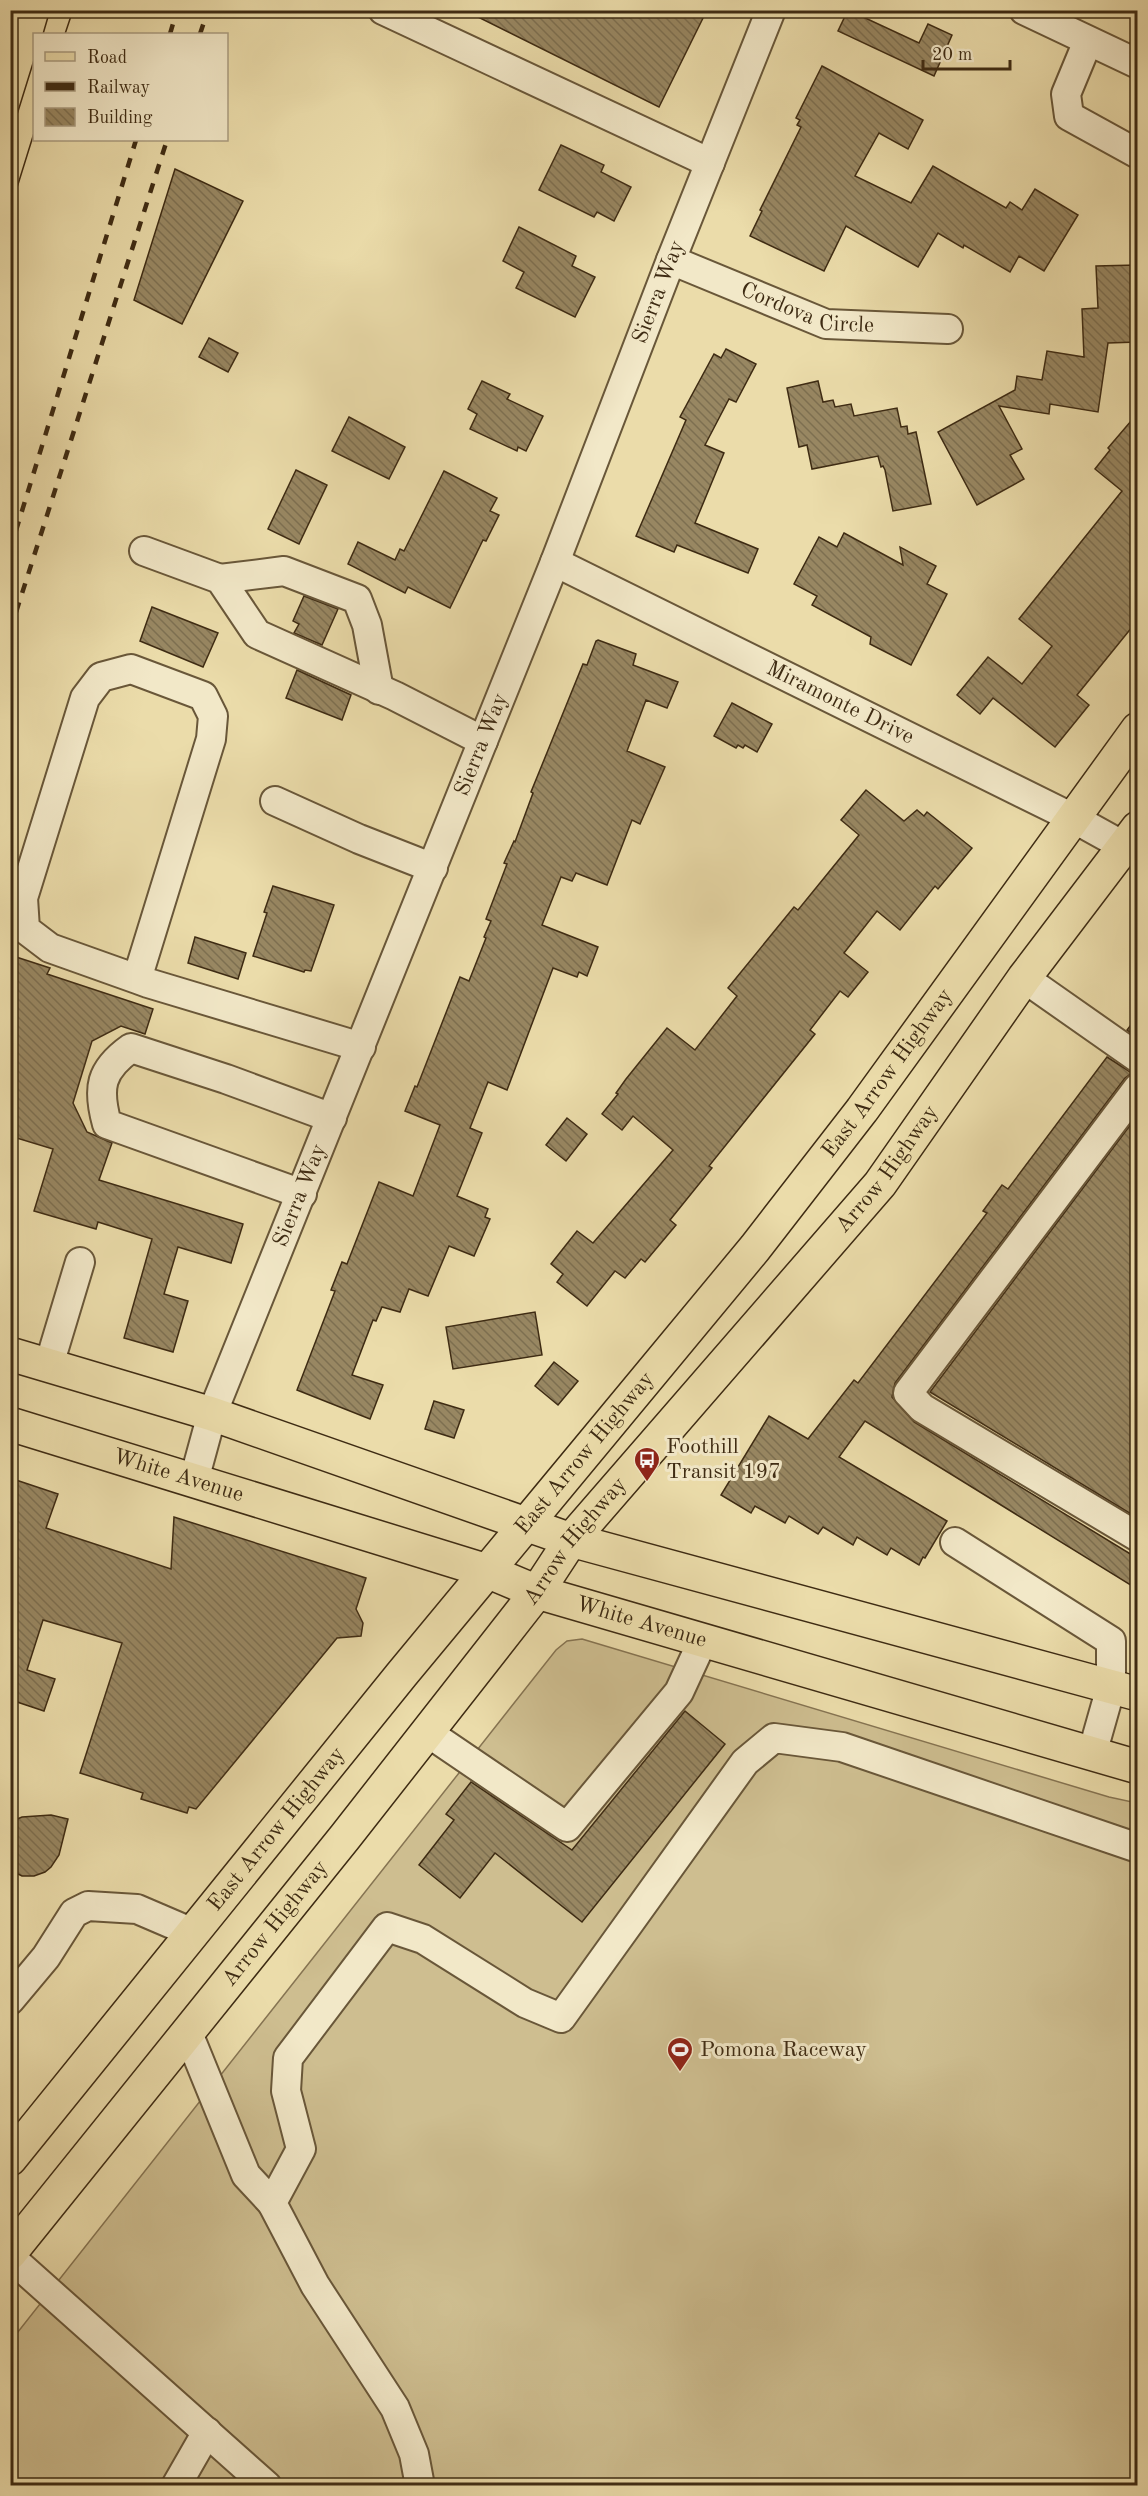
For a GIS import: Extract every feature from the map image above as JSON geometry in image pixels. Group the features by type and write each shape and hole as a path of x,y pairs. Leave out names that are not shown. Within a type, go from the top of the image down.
{"main road":[{"name":"East Arrow Highway","path":"10,2159 524,1525 755,1248 862,1110 1137,729"},
{"name":"Arrow Highway","path":"10,2255 537,1592 571,1540 880,1184 1024,978 1133,843"},
{"path":"10,1354 212,1414 571,1540 1124,1690"},
{"name":"White Avenue","path":"10,1424 487,1571 537,1592 1137,1767"}],"street":[{"path":"383,10 710,163"},
{"name":"Sierra Way","path":"194,1480 212,1414 555,562 671,260 771,10"},
{"path":"1024,10 1137,64"},
{"path":"1088,41 1066,94 1069,116 1137,154"},
{"name":"Cordova Circle","path":"671,260 826,324 948,329"},
{"path":"144,551 220,579 284,571 357,598 367,625 379,690"},
{"name":"Miramonte Drive","path":"555,562 1073,818 1133,843"},
{"path":"220,579 257,634 483,741"},
{"path":"137,979 211,739 213,716 203,696 131,669 101,677 85,698 23,898 25,929 50,948 137,979 361,1047"},
{"path":"275,801 359,839 433,868"},
{"path":"1024,978 1137,1058"},
{"path":"302,1194 107,1124 101,1102 102,1080 114,1060 131,1048 226,1079 332,1118"},
{"path":"1137,1089 909,1393 922,1408 1137,1537"},
{"path":"49,1365 80,1262"},
{"path":"955,1542 1112,1641 1124,1690 1092,1754"},
{"path":"427,1732 567,1827 679,1692 703,1640"},
{"path":"272,2203 301,2149 286,2091 288,2058 387,1927 423,1938 525,2004 561,2018 745,1762 774,1738 842,1747 1137,1848"},
{"path":"10,2000 46,1957 75,1913 88,1906 137,1909 193,1933"},
{"path":"188,2033 246,2175 272,2203 315,2285 395,2408 414,2454 420,2486"},
{"path":"10,2255 267,2486"},
{"path":"176,2486 207,2432"}],"shaded area":[{"name":"Pomona Raceway","path":"582,1639 1109,1797 1137,1803 1137,2485 11,2485 10,2342 556,1650 567,1641"}],"building":[{"path":"464,10 707,10 659,107"},
{"path":"848,10 919,43 928,24 952,35 934,76 838,31"},
{"path":"822,66 923,120 908,149 879,133 855,176 911,203 933,166 1006,208 1010,202 1022,210 1035,189 1078,215 1044,271 1019,256 1010,272 964,245 963,248 938,233 918,267 846,226 824,271 750,236 762,211 760,210 801,127 797,125 800,120 796,118"},
{"path":"561,145 604,165 601,172 631,187 614,221 597,212 594,217 539,190"},
{"path":"175,169 243,201 182,324 134,300"},
{"path":"519,227 576,256 572,266 595,277 575,317 516,288 524,272 503,261"},
{"path":"1137,265 1137,342 1108,343 1098,412 1050,404 1049,414 999,406 1022,449 1010,455 1024,479 977,505 938,432 1015,390 1017,376 1042,380 1047,351 1084,357 1082,309 1098,308 1096,266"},
{"path":"209,338 238,353 228,372 199,357"},
{"path":"726,349 756,364 736,402 729,399 705,445 724,453 695,523 758,549 748,573 677,545 674,552 636,536 686,420 680,417 714,354 721,358"},
{"path":"482,381 510,394 507,399 543,416 526,451 518,447 517,451 470,429 477,414 468,409"},
{"path":"818,381 823,402 833,400 835,407 851,404 854,416 897,408 901,427 907,426 908,434 916,432 931,504 893,511 885,470 883,466 881,467 878,456 812,469 807,445 799,447 787,388"},
{"path":"1137,414 1137,621 1077,695 1089,705 1055,747 993,698 980,714 957,695 988,657 1022,684 1052,646 1019,619 1122,491 1095,469 1110,450 1108,448"},
{"path":"349,417 405,447 389,479 332,451"},
{"path":"296,470 327,485 299,544 268,529"},
{"path":"444,471 497,498 490,511 499,515 486,541 483,540 450,608 408,587 405,593 348,564 358,542 395,560 400,549 404,551"},
{"path":"844,533 903,565 900,547 936,566 927,584 947,594 911,665 870,644 871,637 812,605 817,596 794,584 819,537 837,547"},
{"path":"304,596 338,609 322,645 294,633 299,624 293,621"},
{"path":"152,607 218,633 203,667 140,641"},
{"path":"598,640 636,654 633,665 678,682 667,708 646,700 627,751 665,767 640,824 632,820 607,885 576,873 572,881 561,877 542,925 598,947 587,976 579,972 577,977 553,968 507,1090 488,1082 470,1128 482,1133 457,1196 488,1209 485,1217 490,1219 474,1256 449,1246 428,1296 409,1289 400,1312 382,1307 376,1321 373,1320 352,1375 383,1385 370,1419 297,1390 335,1291 331,1290 342,1262 347,1264 379,1182 413,1196 440,1125 405,1111 415,1086 417,1087 460,977 469,981 486,938 484,937 491,921 486,919 507,864 504,863 515,842 533,793 531,792 583,664 587,665"},
{"path":"297,670 351,695 342,720 286,698"},
{"path":"732,703 772,724 757,752 745,745 743,748 738,745 736,748 714,736"},
{"path":"866,790 904,821 917,810 924,816 927,812 972,848 938,889 935,886 900,930 877,911 844,953 868,972 848,997 840,991 810,1030 815,1034 709,1166 712,1168 670,1220 676,1225 645,1262 641,1259 625,1278 615,1271 587,1306 557,1282 563,1274 551,1264 577,1231 593,1243 673,1150 633,1116 622,1130 602,1114 618,1094 616,1093 626,1079 667,1028 695,1050 737,996 728,988 794,907 798,910 859,835 841,820"},
{"path":"273,886 334,905 311,971 305,970 304,972 253,956"},
{"path":"195,937 246,953 238,979 188,963"},
{"path":"10,955 50,968 47,974 153,1009 145,1034 121,1026 92,1041 73,1103 87,1132 112,1143 99,1180 243,1224 231,1263 178,1247 164,1294 188,1301 173,1352 124,1338 152,1239 98,1222 96,1229 34,1211 53,1149 10,1136"},
{"path":"1137,1017 1137,1037 1127,1030"},
{"path":"1107,1057 1132,1073 1125,1078 895,1383 892,1397 914,1422 1137,1558 1137,1589 865,1421 839,1457 947,1521 919,1565 891,1548 887,1555 857,1537 853,1545 823,1527 818,1534 789,1516 785,1523 755,1506 751,1513 721,1495 769,1416 808,1439 854,1380 858,1383 987,1213 983,1211 1002,1185 1008,1189"},
{"path":"1137,1116 1137,1505 1131,1514 930,1392"},
{"path":"567,1118 587,1134 566,1161 546,1145"},
{"path":"535,1312 542,1355 453,1369 446,1327"},
{"path":"554,1362 578,1381 558,1405 535,1386"},
{"path":"434,1401 464,1410 454,1438 425,1429"},
{"path":"10,1478 58,1494 46,1528 171,1569 174,1517 366,1578 356,1609 363,1623 361,1636 337,1638 196,1809 189,1807 187,1813 141,1799 143,1793 80,1773 122,1643 43,1620 27,1670 55,1679 44,1711 17,1702 15,1707 10,1706"},
{"path":"685,1711 725,1744 582,1922 495,1853 460,1898 419,1865 454,1820 446,1814 471,1782 572,1850"},
{"path":"51,1815 68,1819 59,1855 51,1867 34,1876 22,1876 10,1870 10,1822 22,1817"}],"tram line":[{"path":"43,33 50,10"},
{"path":"65,33 73,10"},
{"path":"10,137 33,63"},
{"path":"10,210 33,136"}],"railway":[{"path":"10,37 19,10"},
{"path":"170,33 177,10"},
{"path":"200,33 208,10"},
{"path":"10,550 136,141"},
{"path":"10,631 167,141"}],"place":[{"name":"Foothill Transit 197","path":"647,1483"},
{"name":"Pomona Raceway","path":"680,2073"}]}
